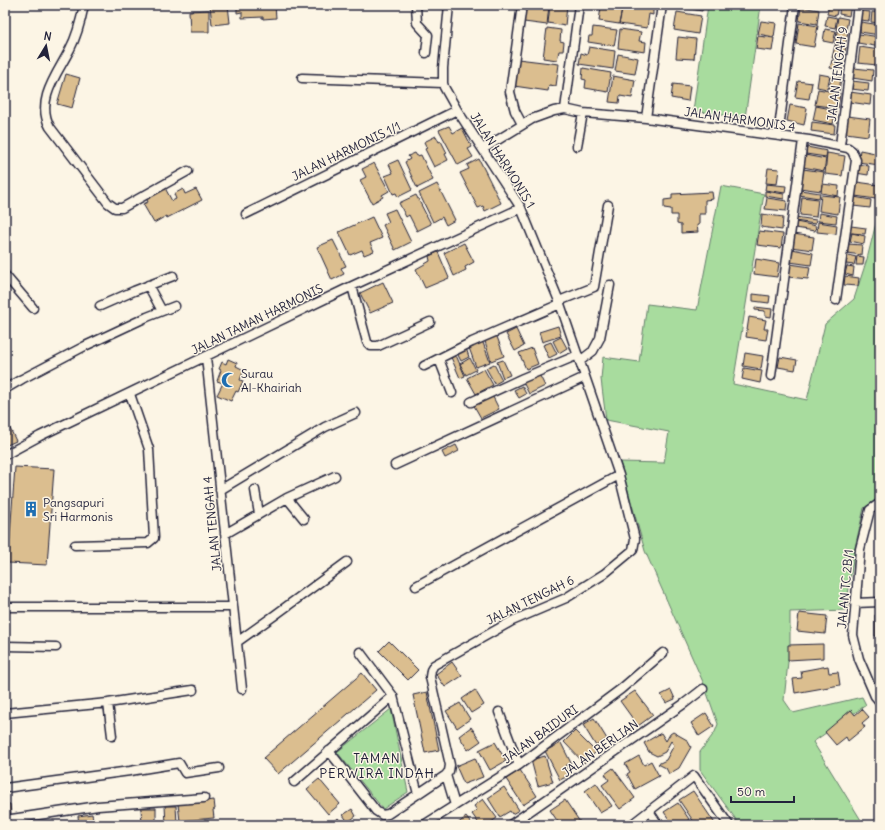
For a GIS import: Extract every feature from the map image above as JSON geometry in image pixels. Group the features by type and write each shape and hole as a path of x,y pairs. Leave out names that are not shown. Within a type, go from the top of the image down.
{"street":[{"path":"84,5 80,22 70,49 56,72 48,90 46,119 50,127 108,203 115,208 122,208 188,171"},
{"path":"416,5 417,23 428,35 426,53"},
{"name":"JALAN HARMONIS 1","path":"449,5 443,83 457,110 521,208 560,303"},
{"path":"522,5 510,92 515,111 522,124"},
{"path":"565,109 579,5"},
{"path":"646,118 662,5"},
{"path":"778,136 795,5"},
{"name":"JALAN TENGAH 9","path":"840,145 858,5"},
{"path":"302,78 443,83"},
{"name":"JALAN HARMONIS 4","path":"483,149 522,124 542,114 565,109 583,113 646,118 840,145"},
{"name":"JALAN HARMONIS 1/1","path":"246,214 457,110"},
{"path":"577,146 583,113"},
{"path":"771,376 803,140"},
{"path":"836,300 856,160 852,151 840,145"},
{"path":"424,366 472,342 594,287 608,205"},
{"name":"JALAN TAMAN HARMONIS","path":"5,455 40,436 352,286 521,208"},
{"path":"5,275 33,308"},
{"path":"100,306 173,276"},
{"path":"148,285 162,311"},
{"path":"471,402 523,378 579,358 593,351 600,338 610,285"},
{"path":"352,286 367,342 371,346 378,346 430,322"},
{"name":"JALAN TENGAH 6","path":"446,775 449,771 450,765 430,678 430,670 434,665 512,621 566,598 604,574 633,550 635,539 619,475 560,303"},
{"path":"5,389 22,378 85,346 175,306"},
{"name":"JALAN TENGAH 4","path":"206,357 242,689"},
{"path":"439,359 452,393"},
{"path":"395,465 585,377"},
{"path":"75,546 148,543 154,538 149,448 130,394"},
{"path":"220,490 320,430 356,413"},
{"path":"416,586 619,475"},
{"path":"225,534 287,498 335,476"},
{"path":"255,490 259,514"},
{"path":"287,498 304,519"},
{"name":"JALAN TC 2B/1","path":"880,503 870,510 860,549 853,635 859,659 875,696 880,702"},
{"path":"237,642 275,616 347,562"},
{"path":"855,603 880,602"},
{"path":"5,607 233,607"},
{"path":"5,646 56,647"},
{"path":"360,652 393,696 418,794"},
{"name":"JALAN BAIDURI","path":"424,825 519,765 621,689 663,653"},
{"name":"JALAN BERLIAN","path":"510,825 703,689"},
{"path":"5,713 108,703 193,690"},
{"path":"294,782 393,696"},
{"path":"108,703 112,736"},
{"path":"499,712 519,765"},
{"path":"329,751 376,811 382,815 388,814 446,775 454,805"},
{"path":"5,788 179,763 185,773 219,768"},
{"path":"631,825 694,776 729,825"},
{"path":"5,820 98,806 204,798"},
{"path":"649,811 658,825"}],"green space":[{"path":"708,5 761,5 745,118 693,111"},
{"path":"721,186 764,194 733,384 807,400 825,324 854,299 867,259 880,207 880,497 864,508 854,552 846,610 790,612 790,643 784,700 793,713 862,697 866,705 813,742 864,825 740,825 700,770 700,752 715,732 718,724 703,682 645,551 620,462 664,463 669,432 606,420 601,379 603,357 639,362 647,304 697,310"},
{"path":"391,709 408,792 383,809 337,752"}],"building":[{"path":"210,5 228,5 230,23 212,25"},
{"path":"237,5 275,5 276,18 242,18 242,12 237,13"},
{"path":"526,5 549,5 547,25 524,22"},
{"path":"550,5 567,5 565,26 548,23"},
{"path":"615,5 623,5 619,24 599,21 601,7 614,9"},
{"path":"623,5 653,9 653,15 649,14 647,28 619,24"},
{"path":"679,5 703,5 702,11 678,7"},
{"path":"829,5 838,5 836,16 827,14"},
{"path":"840,5 851,5 849,16 839,14"},
{"path":"862,5 880,5 880,11 861,9"},
{"path":"801,7 819,10 817,24 799,21"},
{"path":"209,10 209,32 190,32 189,11"},
{"path":"861,11 870,12 869,21 860,20"},
{"path":"677,12 701,16 698,34 674,30"},
{"path":"872,12 880,13 880,23 871,22"},
{"path":"827,16 837,18 835,28 825,26"},
{"path":"838,17 848,19 846,30 836,29"},
{"path":"761,21 776,23 774,37 758,34"},
{"path":"861,22 880,25 880,35 860,32"},
{"path":"799,23 818,26 814,47 796,44"},
{"path":"593,27 617,30 614,46 588,42 589,36 592,36"},
{"path":"547,28 561,30 560,41 564,42 563,51 559,51 557,60 543,58"},
{"path":"620,29 641,32 639,41 646,42 645,52 618,48"},
{"path":"825,29 836,31 833,43 823,41"},
{"path":"837,31 848,32 845,46 835,44"},
{"path":"859,34 880,37 880,47 858,43"},
{"path":"758,36 774,38 772,51 756,49"},
{"path":"678,37 696,39 694,59 676,58"},
{"path":"835,45 846,47 843,60 832,58"},
{"path":"589,47 615,51 613,69 579,64 581,53 587,55"},
{"path":"860,47 879,50 877,65 858,63"},
{"path":"618,54 638,58 635,74 615,71"},
{"path":"518,59 559,64 556,86 549,85 548,91 514,86"},
{"path":"832,60 837,61 835,69 830,68"},
{"path":"837,61 843,63 842,70 836,69"},
{"path":"583,68 611,73 608,92 585,88 586,80 582,79"},
{"path":"854,68 873,70 872,81 852,78"},
{"path":"66,74 80,78 72,108 57,104"},
{"path":"819,74 830,76 827,89 817,87"},
{"path":"613,76 635,80 632,98 620,96 619,103 609,102"},
{"path":"831,77 841,78 839,91 829,89"},
{"path":"798,81 812,83 809,99 795,97"},
{"path":"852,81 869,83 868,91 851,89"},
{"path":"673,84 690,86 688,101 671,98"},
{"path":"818,89 840,93 838,108 815,105"},
{"path":"850,92 871,95 870,105 849,102"},
{"path":"790,105 807,108 804,125 787,121"},
{"path":"816,106 836,110 833,124 813,120"},
{"path":"848,116 870,119 868,136 846,133"},
{"path":"812,122 835,125 834,134 811,131"},
{"path":"449,126 453,133 462,128 472,147 468,149 473,157 458,165 439,130"},
{"path":"436,136 439,142 441,141 447,153 445,154 448,160 434,167 425,149 427,148 424,142"},
{"path":"807,147 827,151 826,157 806,154"},
{"path":"860,150 880,154 879,165 858,162"},
{"path":"415,153 417,156 421,155 433,180 417,188 405,162 410,159 408,156"},
{"path":"827,153 845,156 842,176 825,174"},
{"path":"805,155 826,159 824,171 803,167"},
{"path":"479,159 501,203 485,211 483,206 478,208 460,173 469,169 467,165"},
{"path":"398,160 412,190 398,197 396,193 393,194 385,176 393,173 389,164"},
{"path":"374,163 389,191 382,195 383,197 372,203 360,180 366,177 362,169"},
{"path":"857,164 869,166 868,175 856,173"},
{"path":"768,168 779,169 777,184 766,183"},
{"path":"803,169 824,172 821,191 800,188"},
{"path":"857,182 878,185 876,199 855,196"},
{"path":"437,184 455,220 446,225 442,217 433,222 419,193"},
{"path":"766,184 786,186 785,193 765,190"},
{"path":"822,184 839,186 838,196 821,193"},
{"path":"165,188 172,201 176,199 174,194 183,189 185,194 196,189 202,200 154,223 143,204 148,202 146,198"},
{"path":"800,190 820,193 819,198 799,195"},
{"path":"765,191 784,194 784,199 765,196"},
{"path":"712,192 713,199 705,200 705,214 699,214 699,225 697,225 698,232 681,233 681,225 677,224 677,215 671,215 671,209 664,208 664,200 672,199 672,194"},
{"path":"416,195 431,224 417,231 409,215 406,217 399,203"},
{"path":"821,195 840,197 838,214 819,211"},
{"path":"802,197 818,199 816,217 800,215"},
{"path":"854,197 871,200 870,208 853,206"},
{"path":"767,198 787,201 786,211 765,209"},
{"path":"395,209 411,242 395,250 383,225 389,222 385,213"},
{"path":"819,213 837,216 836,223 818,221"},
{"path":"762,214 783,217 782,230 761,227"},
{"path":"372,217 382,238 370,243 374,251 364,255 362,250 350,255 339,232"},
{"path":"795,217 816,220 815,224 795,221"},
{"path":"796,222 816,226 815,231 795,228"},
{"path":"818,222 837,225 836,234 817,232"},
{"path":"851,226 866,228 865,234 850,233"},
{"path":"759,231 783,234 781,248 757,245"},
{"path":"852,233 865,236 864,244 850,241"},
{"path":"793,234 814,237 812,250 791,247"},
{"path":"333,240 346,266 341,268 344,274 332,280 317,247"},
{"path":"464,243 474,262 465,267 466,270 454,276 444,253"},
{"path":"848,244 862,245 861,255 847,253"},
{"path":"792,249 813,253 811,265 790,262"},
{"path":"438,252 449,278 425,288 416,269 430,261 429,256"},
{"path":"848,255 856,257 854,265 846,264"},
{"path":"857,256 864,257 863,265 856,265"},
{"path":"756,259 779,263 777,277 754,274"},
{"path":"790,264 810,267 808,279 788,277"},
{"path":"847,266 854,267 853,276 845,274"},
{"path":"845,276 859,278 858,286 844,285"},
{"path":"383,282 393,303 370,313 360,293"},
{"path":"753,294 770,296 769,303 753,301"},
{"path":"755,307 772,309 771,317 765,316 765,311 755,310"},
{"path":"749,317 766,320 764,329 768,329 766,340 746,337"},
{"path":"558,326 561,336 542,342 539,332"},
{"path":"516,329 524,346 515,351 506,334"},
{"path":"496,334 504,356 491,361 484,338"},
{"path":"561,337 567,348 559,353 553,341"},
{"path":"482,340 490,362 476,367 468,345"},
{"path":"551,342 557,354 549,358 543,345"},
{"path":"466,348 469,357 461,361 457,353"},
{"path":"532,348 538,364 526,369 519,353"},
{"path":"455,353 465,376 460,378 450,355"},
{"path":"745,353 763,356 761,369 743,366"},
{"path":"780,357 797,360 795,370 778,367"},
{"path":"470,358 476,370 466,375 460,364"},
{"name":"Surau Al-Khairiah","path":"228,359 237,363 236,366 244,370 240,380 243,381 238,392 236,391 231,401 217,395 223,383 217,381 221,370 219,369 222,362 226,364"},
{"path":"503,360 510,375 503,378 497,362"},
{"path":"494,364 502,380 495,384 486,368"},
{"path":"744,368 762,371 760,383 742,379"},
{"path":"484,369 493,385 476,394 467,378"},
{"path":"539,374 545,386 529,394 523,382"},
{"path":"522,386 526,394 519,398 514,390"},
{"path":"492,395 499,409 481,418 473,404"},
{"path":"5,418 16,441 5,446"},
{"path":"456,445 459,451 445,458 442,452"},
{"name":"Pangsapuri Sri Harmonis","path":"15,467 54,469 47,565 8,563"},
{"path":"799,613 827,616 825,634 797,631"},
{"path":"5,614 8,614 8,637 5,637"},
{"path":"875,615 880,615 880,636 875,636"},
{"path":"389,641 418,670 408,680 379,651"},
{"path":"823,644 823,658 788,660 788,645"},
{"path":"452,662 462,676 445,687 436,674"},
{"path":"828,666 829,673 838,672 840,685 795,693 793,679 802,678 801,671"},
{"path":"362,673 376,690 278,774 263,758"},
{"path":"475,690 484,705 471,713 462,699"},
{"path":"671,690 675,699 666,703 661,695"},
{"path":"635,691 653,715 638,726 620,701"},
{"path":"427,692 439,750 425,753 413,695"},
{"path":"460,703 470,719 457,728 446,711"},
{"path":"862,709 869,717 862,723 865,727 848,741 846,737 836,745 825,732 851,710 855,715"},
{"path":"706,713 714,726 699,736 691,723"},
{"path":"594,718 607,739 596,746 583,725"},
{"path":"471,727 481,741 468,750 459,736"},
{"path":"575,731 596,752 584,763 564,742"},
{"path":"673,732 687,740 691,747 679,768 669,774 666,768 658,764 666,760 674,745 671,741 665,752 657,756 649,752 644,743 661,733 666,741"},
{"path":"495,742 506,761 490,770 479,750"},
{"path":"561,743 571,763 565,766 570,775 560,780 545,751"},
{"path":"545,756 553,782 538,786 531,760"},
{"path":"639,756 644,765 651,761 659,776 635,789 627,774 630,772 625,764"},
{"path":"475,758 483,777 464,784 456,766"},
{"path":"613,768 635,798 620,809 602,785 609,780 605,774"},
{"path":"520,770 537,796 523,805 506,779"},
{"path":"319,779 340,804 328,814 307,789"},
{"path":"596,783 612,806 600,813 585,791"},
{"path":"504,787 519,810 512,814 510,811 500,817 488,798"},
{"path":"693,791 716,825 696,825 679,800"},
{"path":"483,799 497,818 487,825 480,825 472,814 477,810 474,806"},
{"path":"214,800 214,818 180,821 178,804"},
{"path":"565,800 582,825 560,825 550,810"},
{"path":"678,803 693,825 673,825 664,812"},
{"path":"5,804 10,804 11,814 5,815"},
{"path":"165,806 176,806 177,823 166,824"},
{"path":"141,808 156,808 156,825 142,825"},
{"path":"352,809 356,816 348,822 343,815"},
{"path":"92,814 94,825 79,825 78,816"},
{"path":"466,817 472,825 456,825"},
{"path":"338,818 345,825 331,825"}],"place":[{"name":"Surau Al-Khairiah","path":"229,380"},
{"name":"Pangsapuri Sri Harmonis","path":"31,509"}],"district":[{"name":"TAMAN PERWIRA INDAH","path":"377,766"}]}
